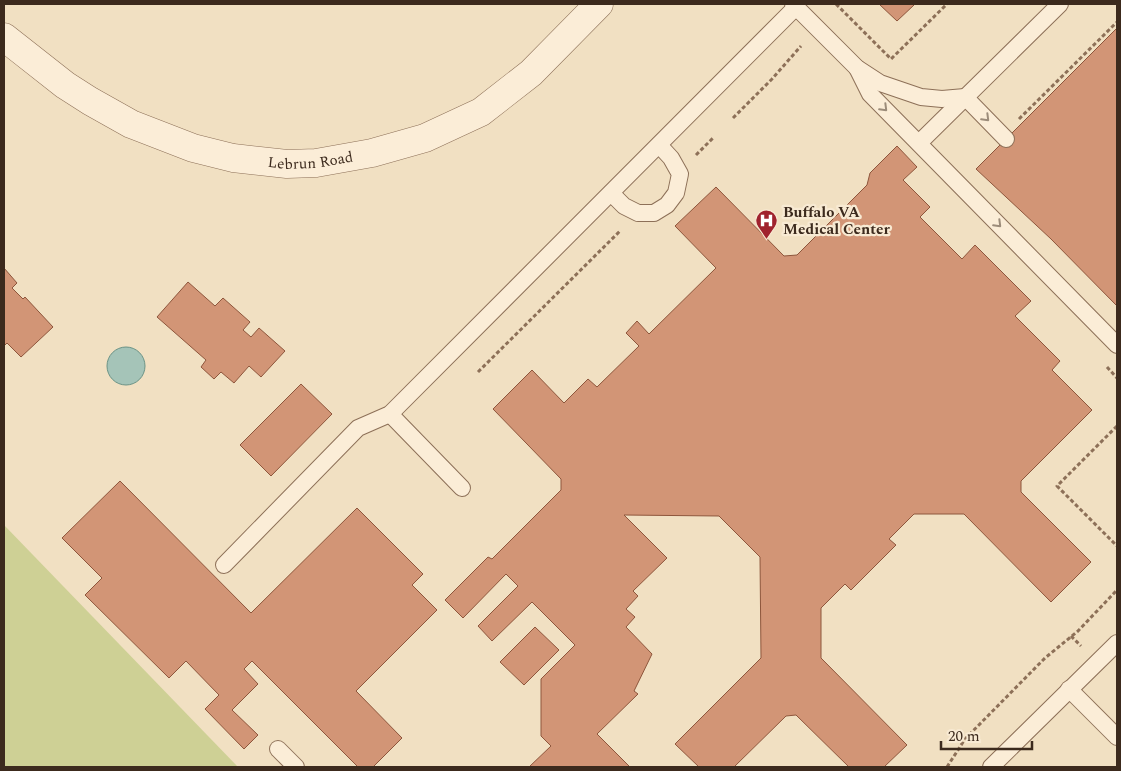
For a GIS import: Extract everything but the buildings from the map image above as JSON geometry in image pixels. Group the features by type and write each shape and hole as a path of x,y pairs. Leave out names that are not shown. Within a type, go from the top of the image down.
{"street":[{"name":"Lebrun Road","path":"4,37 65,85 131,124 193,148 233,158 287,164 316,163 372,153 425,138 481,112 531,73 599,4"}],"lane":[{"path":"919,143 1060,4"},
{"path":"224,565 358,428 390,414 659,146 795,6 857,68 880,83 921,97 942,99 965,97 1010,132"},
{"path":"857,68 870,94 1117,345"},
{"path":"611,193 624,206 638,213 654,213 667,205 676,193 680,174 671,158 659,146"},
{"path":"390,414 462,488"},
{"path":"996,766 1069,689 1117,643"},
{"path":"1069,689 1117,737"},
{"path":"278,749 296,767"}],"path":[{"path":"838,6 891,59 947,4"},
{"path":"1010,132 1117,22"},
{"path":"733,118 802,46"},
{"path":"695,155 713,138"},
{"path":"478,372 627,224"},
{"path":"1117,426 1057,486 1117,546"},
{"path":"948,767 965,739 1045,658 1078,631 1117,590"},
{"path":"1070,636 1083,649"}],"green space":[{"path":"4,525 238,767 4,767"}],"shaded area":[{"path":"126,347 133,348 139,353 144,359 144,373 139,379 133,384 126,385 119,384 113,379 108,373 107,366 108,359 113,353 119,348"}],"place":[{"name":"Buffalo VA Medical Center","path":"767,240"}]}
